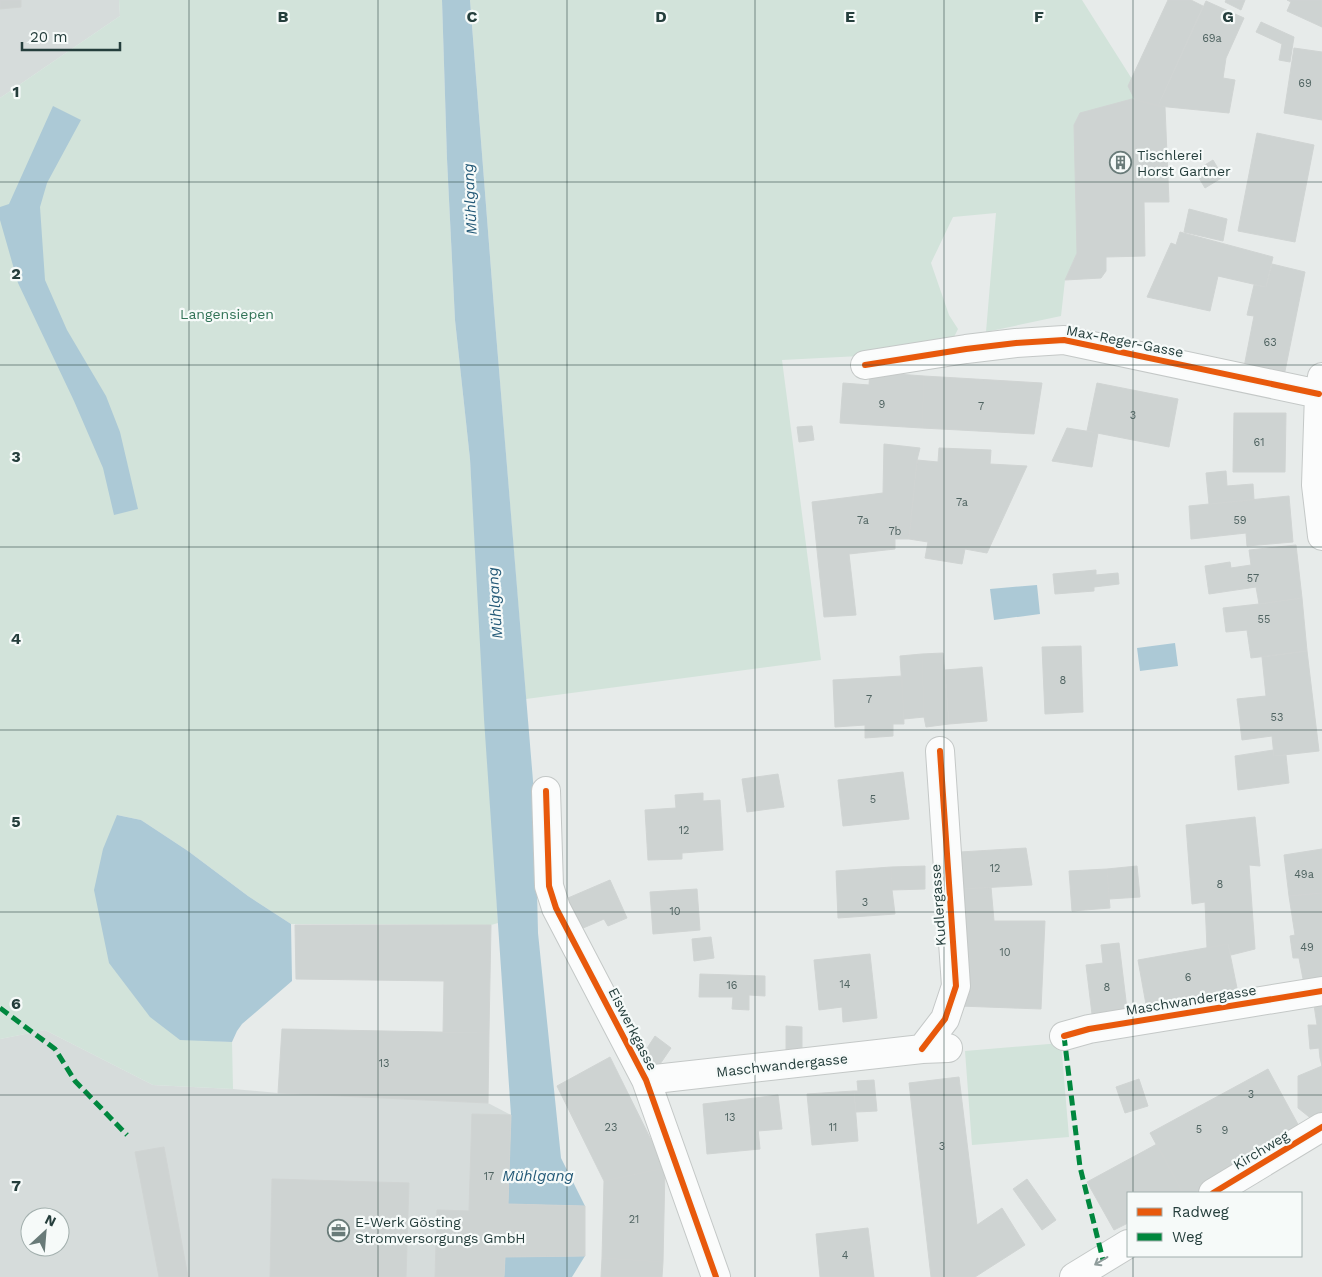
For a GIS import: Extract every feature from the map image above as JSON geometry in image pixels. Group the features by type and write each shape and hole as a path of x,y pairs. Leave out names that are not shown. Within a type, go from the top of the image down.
{"street":[{"name":"Max-Reger-Gasse","path":"865,365 966,349 1064,340 1320,385"},
{"path":"1320,385 1316,485 1322,536"},
{"name":"Kudlergasse","path":"935,1049 956,986 940,751"},
{"name":"Eiswerkgasse","path":"546,791 549,886 556,908 646,1080 716,1277"},
{"name":"Maschwandergasse","path":"1064,1036 1089,1028 1322,991"},
{"name":"Maschwandergasse","path":"646,1080 935,1049"},
{"name":"Kirchweg","path":"1215,1192 1322,1127"},
{"path":"1074,1277 1127,1245"}],"shaded area":[{"path":"0,0 119,0 120,16 0,98"},
{"path":"45,1030 153,1085 488,1103 511,1115 585,1206 585,1256 505,1257 504,1277 0,1277 0,1039"}],"green space":[{"name":"Langensiepen","path":"119,0 442,0 455,320 470,459 498,923 491,925 291,924 141,820 117,815 180,1039 232,1042 233,1089 153,1085 45,1030 0,1039 0,98 120,16"},
{"path":"470,0 1082,0 1132,79 1135,100 1065,280 1061,316 986,332 996,213 953,217 931,263 949,315 958,329 951,343 860,356 782,360 821,660 526,699"},
{"path":"1061,1043 1069,1137 972,1145 965,1051"}],"water":[{"name":"Mühlgang","path":"442,0 470,0 535,805 538,933 561,1158 585,1206 508,1204 511,1115 484,719 470,459 455,320"},
{"path":"53,106 81,120 47,183 40,207 45,280 67,330 106,396 120,432 138,509 114,515 103,468 74,401 18,283 0,220 0,207 9,204"},
{"path":"1037,585 1040,614 994,620 990,589"},
{"path":"1175,643 1178,666 1140,671 1137,648"},
{"path":"117,815 141,820 291,924 292,981 242,1024 232,1042 180,1040 150,1017 109,963 94,890 103,849"},
{"path":"585,1256 572,1277 504,1277 505,1257"}],"building":[{"path":"0,0 21,0 21,7 0,9"},
{"path":"1168,0 1191,0 1203,6 1158,106 1135,100 1128,86"},
{"path":"1226,0 1245,0 1241,10 1225,2"},
{"path":"1287,0 1322,0 1322,27 1287,11 1291,2"},
{"path":"1206,1 1244,18 1226,58 1223,78 1235,80 1229,113 1158,106"},
{"path":"1261,22 1294,37 1290,62 1279,60 1282,44 1256,32"},
{"path":"1294,48 1322,52 1322,120 1284,113"},
{"name":"Tischlerei Horst Gartner","path":"1132,99 1165,107 1169,202 1144,202 1145,256 1106,257 1106,271 1101,278 1065,280 1077,253 1074,125 1080,113"},
{"path":"1257,133 1314,145 1295,242 1238,231"},
{"path":"1213,160 1223,177 1205,188 1195,171"},
{"path":"1189,209 1227,219 1223,241 1184,232"},
{"path":"1180,232 1273,257 1266,287 1218,276 1210,311 1147,297 1171,243 1176,245"},
{"path":"1272,264 1305,272 1284,376 1244,367 1254,316 1247,315 1254,285 1266,287"},
{"path":"870,372 924,376 922,428 840,423 843,383 869,385"},
{"path":"924,376 1042,383 1034,434 922,428"},
{"path":"1097,383 1178,399 1169,447 1087,431"},
{"path":"1234,413 1286,413 1285,472 1233,472"},
{"path":"812,426 814,440 799,442 797,427"},
{"path":"1067,428 1098,433 1092,467 1052,461"},
{"path":"884,444 920,448 917,460 909,539 895,539 895,549 849,554 856,615 824,617 812,502 883,493"},
{"path":"939,448 991,450 990,464 1027,466 987,553 965,549 962,564 925,558 928,542 909,539 917,460 938,462"},
{"path":"1226,471 1227,486 1253,484 1254,500 1209,504 1206,473"},
{"path":"1289,496 1293,542 1247,546 1246,533 1191,539 1189,506"},
{"path":"1296,545 1302,598 1259,604 1256,587 1209,594 1205,566 1230,562 1231,568 1251,565 1249,550"},
{"path":"1096,570 1096,575 1118,573 1119,584 1094,587 1094,591 1055,594 1053,574"},
{"path":"1302,598 1307,651 1251,658 1247,630 1226,632 1223,608"},
{"path":"1081,646 1083,712 1045,714 1042,647"},
{"path":"1307,651 1319,751 1274,756 1272,736 1242,740 1237,699 1266,696 1262,657"},
{"path":"943,653 949,724 926,727 922,654"},
{"path":"922,654 924,717 904,719 900,656"},
{"path":"982,667 987,721 949,724 945,670"},
{"path":"902,676 904,724 893,724 893,736 865,738 865,725 835,727 833,680"},
{"path":"1273,750 1274,756 1286,755 1289,783 1238,790 1235,756"},
{"path":"903,772 909,819 843,826 838,780"},
{"path":"778,774 784,807 747,812 742,779"},
{"path":"703,793 703,801 720,800 723,850 682,853 682,859 648,860 645,810 676,808 675,795"},
{"path":"1255,817 1260,866 1249,865 1255,949 1231,955 1228,944 1207,948 1205,902 1192,904 1186,825"},
{"path":"1026,848 1032,885 963,889 960,852"},
{"path":"1322,849 1322,893 1289,896 1284,855"},
{"path":"925,866 925,889 892,890 891,867"},
{"path":"1137,866 1140,897 1109,899 1107,869"},
{"path":"891,867 895,914 838,918 836,871"},
{"path":"1107,869 1110,908 1072,911 1069,871"},
{"path":"610,880 627,918 608,926 604,919 574,932 561,901"},
{"path":"991,887 994,921 1045,921 1041,1009 959,1006 963,889"},
{"path":"697,889 700,930 653,934 650,892"},
{"path":"1322,893 1322,982 1304,984 1299,958 1293,958 1290,936 1295,935 1289,896"},
{"path":"295,925 491,925 489,1033 443,1032 444,981 296,979"},
{"path":"711,937 714,958 694,961 692,939"},
{"path":"1119,943 1127,1009 1092,1014 1086,965 1103,963 1101,945"},
{"path":"1228,944 1238,993 1147,1010 1138,960"},
{"path":"870,954 877,1018 843,1022 842,1007 819,1010 814,960"},
{"path":"700,974 765,976 765,996 749,995 749,1010 732,1009 733,997 699,997"},
{"path":"1322,1004 1322,1058 1320,1058 1319,1048 1310,1049 1308,1025 1317,1025 1314,1005"},
{"path":"786,1026 802,1027 802,1053 786,1053"},
{"path":"282,1029 489,1033 488,1103 278,1093"},
{"path":"655,1036 671,1048 658,1067 642,1056"},
{"path":"610,1057 665,1168 604,1181 557,1086"},
{"path":"1322,1066 1322,1115 1313,1120 1298,1108 1298,1076"},
{"path":"1268,1069 1300,1128 1197,1192 1182,1192 1150,1133"},
{"path":"959,1077 977,1225 1002,1208 1025,1245 975,1277 931,1277 909,1083"},
{"path":"1139,1079 1148,1106 1125,1113 1116,1087"},
{"path":"874,1080 877,1111 856,1112 854,1091 858,1091 857,1081"},
{"path":"854,1091 858,1141 812,1145 807,1094"},
{"path":"778,1095 782,1129 758,1131 755,1098"},
{"path":"755,1098 760,1149 707,1154 703,1104"},
{"path":"472,1114 511,1115 508,1204 585,1206 585,1256 505,1257 504,1277 435,1277 437,1210 469,1211"},
{"path":"1157,1144 1182,1192 1127,1192 1127,1224 1114,1230 1087,1182"},
{"path":"164,1147 188,1277 159,1277 135,1152"},
{"path":"665,1168 663,1262 602,1258 604,1181"},
{"name":"E-Werk Gösting Stromversorgungs GmbH","path":"272,1179 409,1183 406,1277 270,1277"},
{"path":"1027,1179 1056,1220 1042,1230 1013,1189"},
{"path":"868,1228 874,1277 820,1277 816,1234"},
{"path":"602,1258 663,1262 662,1277 601,1277"}],"marked path":[{"path":"0,1008 55,1049 75,1081 127,1135"},
{"path":"1064,1036 1080,1167 1103,1260"}],"cycle path":[{"path":"865,365 966,349 1064,340 1319,394"},
{"path":"922,1049 945,1019 956,986 940,751"},
{"path":"546,791 549,886 556,908 646,1080 716,1277"},
{"path":"1064,1036 1089,1029 1322,991"},
{"path":"1215,1192 1322,1127"}],"place":[{"name":"Tischlerei Horst Gartner","path":"1121,163"},
{"name":"E-Werk Gösting Stromversorgungs GmbH","path":"339,1230"}]}
